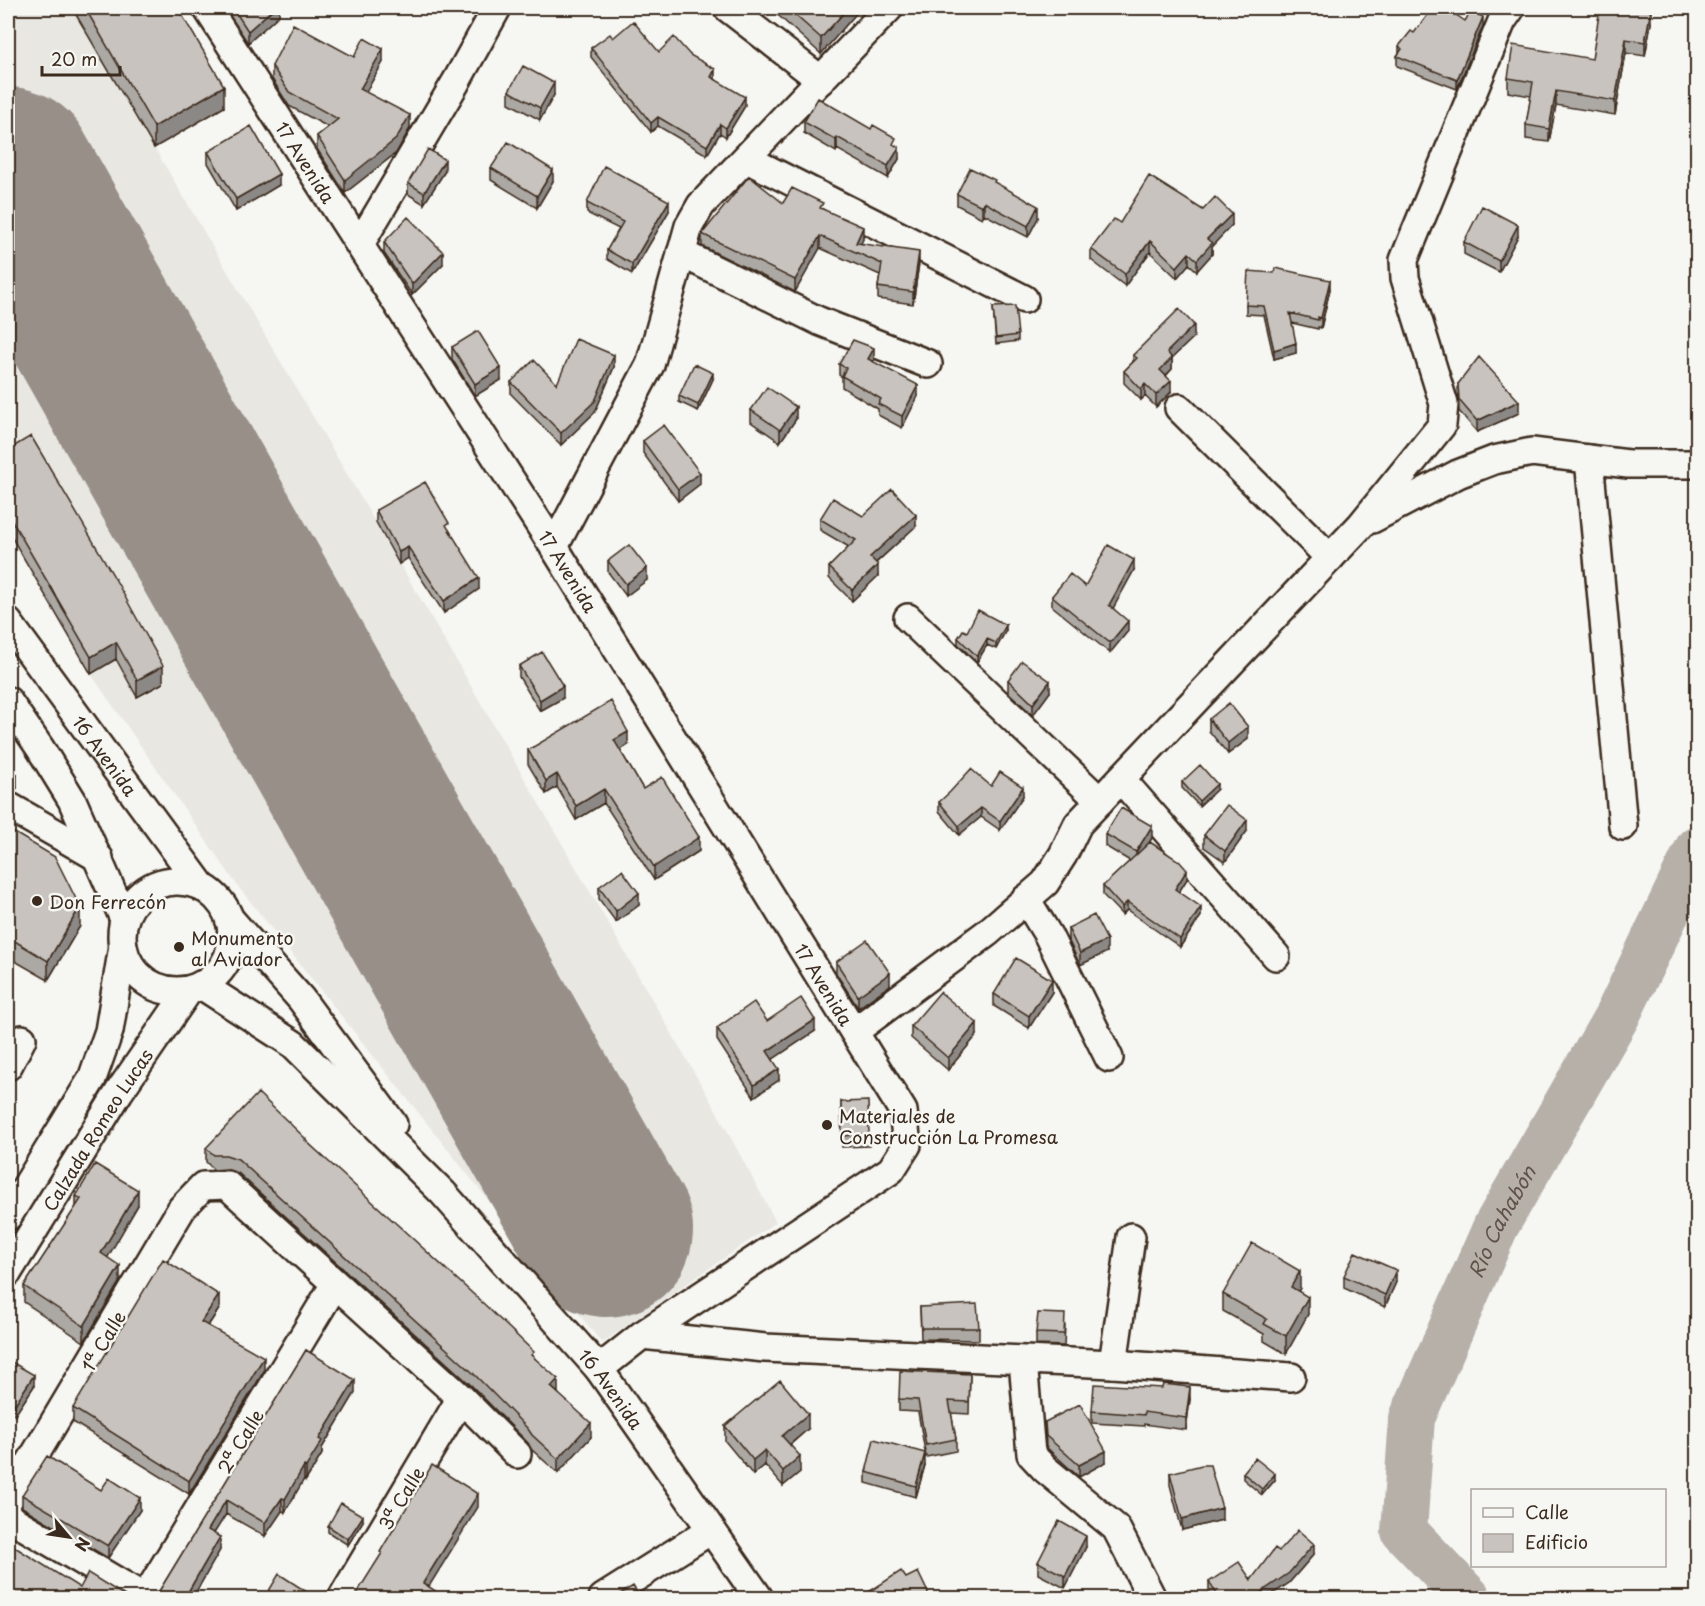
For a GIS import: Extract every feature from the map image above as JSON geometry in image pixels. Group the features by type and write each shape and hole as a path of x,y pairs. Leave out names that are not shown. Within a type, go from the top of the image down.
{"street":[{"name":"17 Avenida","path":"207,8 554,547 903,1111 907,1144 891,1170 642,1335"},
{"path":"360,244 497,8"},
{"path":"728,8 821,80"},
{"path":"554,547 650,365 689,226 701,206 889,8"},
{"path":"855,1031 987,933 1045,883 1063,855 1078,824 1361,525 1442,425 1444,405 1405,278 1404,260 1502,21 1511,8"},
{"path":"747,159 1024,299"},
{"path":"681,252 819,321 928,363"},
{"path":"1179,408 1330,558"},
{"path":"1361,525 1458,474 1494,460 1532,452 1628,464 1698,465"},
{"path":"1589,459 1623,826"},
{"path":"908,618 1100,801"},
{"name":"16 Avenida","path":"8,621 203,888"},
{"path":"8,701 72,800 124,919"},
{"path":"1121,779 1276,956"},
{"path":"8,806 99,858"},
{"path":"166,882 185,882 203,888 214,896 229,918 232,933 230,949 224,964 214,976 195,988 171,991 154,986 140,977 129,963 123,946 124,919 134,902 148,889 166,882"},
{"path":"1026,899 1048,935 1109,1058"},
{"name":"16 Avenida","path":"229,918 301,999 443,1193"},
{"name":"Calzada Romeo Lucas","path":"8,1216 92,1079 109,1030 123,946"},
{"name":"16 Avenida","path":"195,988 293,1044 443,1193 599,1369 759,1599"},
{"name":"Calzada Romeo Lucas","path":"8,1272 119,1092 195,988"},
{"path":"8,1066 22,1039"},
{"name":"1ª Calle","path":"8,1500 182,1208 202,1186 227,1185 335,1284"},
{"path":"1113,1364 1131,1237"},
{"path":"335,1284 461,1398 517,1454"},
{"name":"2ª Calle","path":"145,1599 335,1284"},
{"path":"599,1369 642,1335 765,1348 1113,1364 1291,1377"},
{"path":"1023,1360 1031,1454 1045,1469 1116,1528 1151,1596"},
{"name":"3ª Calle","path":"342,1599 461,1398"},
{"path":"8,1516 145,1599"},
{"path":"603,1599 711,1530"}],"shaded area":[{"path":"8,8 72,8 427,610 717,1112 776,1222 602,1343 237,885 91,674 8,530"}],"building":[{"path":"85,8 178,8 224,86 154,127"},
{"path":"233,8 274,8 248,31"},
{"path":"787,8 848,8 821,38"},
{"path":"1433,8 1446,8 1465,21 1471,11 1483,17 1457,80 1397,56 1402,49 1399,46 1411,31 1414,33"},
{"path":"1600,8 1651,9 1645,42 1626,39 1615,101 1556,91 1549,129 1526,125 1533,82 1508,78 1513,45 1592,59"},
{"path":"633,21 659,52 674,37 690,55 715,69 711,77 745,97 726,128 720,124 707,146 658,117 651,123 591,48 610,34 613,38"},
{"path":"293,24 354,57 364,38 383,49 360,89 410,115 396,139 345,180 317,136 338,119 289,92 272,66"},
{"path":"523,66 554,83 540,108 509,91"},
{"path":"818,98 871,129 873,125 896,138 893,144 899,148 888,166 837,137 836,140 804,122"},
{"path":"251,126 279,174 236,199 208,152"},
{"path":"508,142 553,170 537,196 491,168"},
{"path":"428,149 445,160 424,193 408,183"},
{"path":"604,166 669,201 632,264 607,250 623,222 587,203"},
{"path":"970,168 1038,206 1028,226 984,202 982,206 957,194"},
{"path":"749,176 783,203 792,188 823,203 820,208 863,227 856,243 919,252 913,292 878,287 882,264 820,236 795,280 702,234"},
{"path":"1149,176 1203,210 1215,197 1232,214 1207,239 1212,243 1197,260 1189,253 1177,267 1150,241 1125,274 1091,249 1114,219 1120,223"},
{"path":"1482,206 1518,225 1499,261 1464,242"},
{"path":"408,217 443,252 412,284 384,242"},
{"path":"1275,268 1330,280 1321,318 1318,317 1318,320 1290,313 1296,343 1274,350 1264,306 1246,305 1248,271 1274,273"},
{"path":"1015,306 1018,335 996,338 993,307"},
{"path":"1179,309 1194,325 1167,352 1172,358 1160,370 1171,381 1156,395 1145,384 1141,389 1124,371 1137,358 1133,355"},
{"path":"478,331 501,368 475,384 452,347"},
{"path":"576,339 614,355 595,401 561,433 511,382 534,360 557,384"},
{"path":"853,340 874,348 868,359 918,385 902,416 878,404 881,399 842,376 846,368 839,364"},
{"path":"1479,357 1519,401 1477,421 1459,400 1458,384"},
{"path":"694,364 713,373 698,405 679,396"},
{"path":"767,387 796,407 780,430 751,410"},
{"path":"664,425 700,473 678,489 643,441"},
{"path":"31,436 113,575 163,666 137,680 116,642 91,657 8,514 8,450"},
{"path":"425,482 449,523 446,525 479,578 444,601 408,547 399,552 376,510"},
{"path":"892,489 916,515 870,557 878,565 852,590 829,567 856,540 820,519 833,498 863,516"},
{"path":"629,545 647,568 626,584 608,561"},
{"path":"1108,545 1134,560 1109,605 1128,621 1110,643 1052,596 1070,574 1085,586"},
{"path":"978,610 1006,625 996,643 987,639 977,656 958,638 963,630 967,632"},
{"path":"542,652 563,686 540,700 519,666"},
{"path":"1022,661 1050,681 1033,704 1008,680"},
{"path":"611,701 628,732 614,740 643,789 662,777 699,837 654,867 604,789 576,806 557,774 546,781 528,750"},
{"path":"1229,703 1248,727 1228,743 1209,719"},
{"path":"8,760 17,775 13,778 8,777"},
{"path":"1200,765 1217,784 1199,801 1182,782"},
{"path":"971,769 991,786 1000,772 1023,787 1000,821 981,808 959,826 939,802"},
{"path":"1227,805 1247,820 1225,851 1204,835"},
{"path":"1121,808 1152,826 1136,852 1105,834"},
{"name":"Don Ferrecón","path":"8,829 55,857 80,907 48,961 8,937"},
{"path":"1150,842 1179,861 1187,870 1175,889 1201,907 1180,939 1127,902 1122,907 1103,886"},
{"path":"622,870 639,893 616,911 599,887"},
{"path":"1094,915 1107,940 1080,953 1068,928"},
{"path":"867,940 890,973 858,996 836,962"},
{"path":"1016,958 1052,980 1029,1016 994,994"},
{"path":"940,992 977,1023 948,1058 911,1026"},
{"path":"801,998 815,1020 767,1051 779,1069 754,1085 717,1028 754,1002 767,1021"},
{"path":"258,1093 305,1140 484,1304 534,1352 531,1355 558,1379 551,1387 591,1423 558,1459 472,1372 238,1159 226,1155 214,1155 206,1148"},
{"path":"868,1101 869,1134 842,1136 841,1102"},
{"path":"95,1164 138,1190 101,1253 120,1266 84,1326 24,1286 81,1199 76,1196"},
{"path":"1252,1243 1300,1271 1291,1287 1308,1297 1286,1336 1264,1324 1267,1319 1223,1294"},
{"path":"1355,1252 1396,1270 1385,1295 1344,1276"},
{"path":"163,1259 219,1295 201,1322 264,1357 189,1481 73,1408"},
{"path":"977,1304 979,1328 921,1328 920,1307"},
{"path":"1038,1313 1065,1314 1064,1334 1036,1333"},
{"path":"306,1350 355,1380 319,1439 322,1441 285,1499 282,1498 265,1523 226,1500 208,1530 220,1537 184,1599 153,1599 158,1593"},
{"path":"8,1360 34,1375 15,1404 8,1400"},
{"path":"900,1371 970,1374 969,1402 949,1401 956,1439 926,1445 918,1400 899,1399"},
{"path":"780,1380 808,1414 782,1436 800,1456 783,1471 765,1450 753,1460 725,1426"},
{"path":"1094,1384 1162,1388 1163,1384 1190,1387 1186,1418 1144,1412 1144,1415 1092,1411"},
{"path":"1080,1404 1106,1451 1079,1465 1046,1436 1045,1422"},
{"path":"874,1439 925,1453 916,1486 866,1472"},
{"path":"47,1456 101,1490 109,1478 140,1498 108,1546 22,1495"},
{"path":"1255,1458 1275,1474 1262,1489 1243,1473"},
{"path":"432,1465 478,1494 423,1583 437,1592 433,1599 353,1599 382,1553 380,1552"},
{"path":"1210,1465 1222,1508 1182,1519 1170,1473"},
{"path":"341,1503 363,1516 348,1539 328,1526"},
{"path":"1059,1521 1086,1536 1065,1576 1038,1562"},
{"path":"1298,1530 1314,1544 1289,1573 1251,1599 1220,1599 1209,1582 1239,1562 1251,1580 1275,1548 1279,1551"},
{"path":"10,1544 80,1588 88,1573 130,1599 8,1599 8,1548"},
{"path":"901,1571 906,1578 918,1572 931,1599 858,1599"},
{"path":"279,1574 310,1594 307,1599 264,1599"},
{"path":"633,1586 641,1599 622,1599 620,1594"}],"waterway":[{"name":"Río Cahabón","path":"1468,1598 1404,1531 1412,1418 1496,1226 1617,1016 1698,848"}],"runway":[{"path":"8,174 606,1230"}],"place":[{"name":"Don Ferrecón","path":"37,901"},
{"name":"Monumento al Aviador","path":"179,947"},
{"name":"Materiales de Construcción La Promesa","path":"827,1125"}]}
